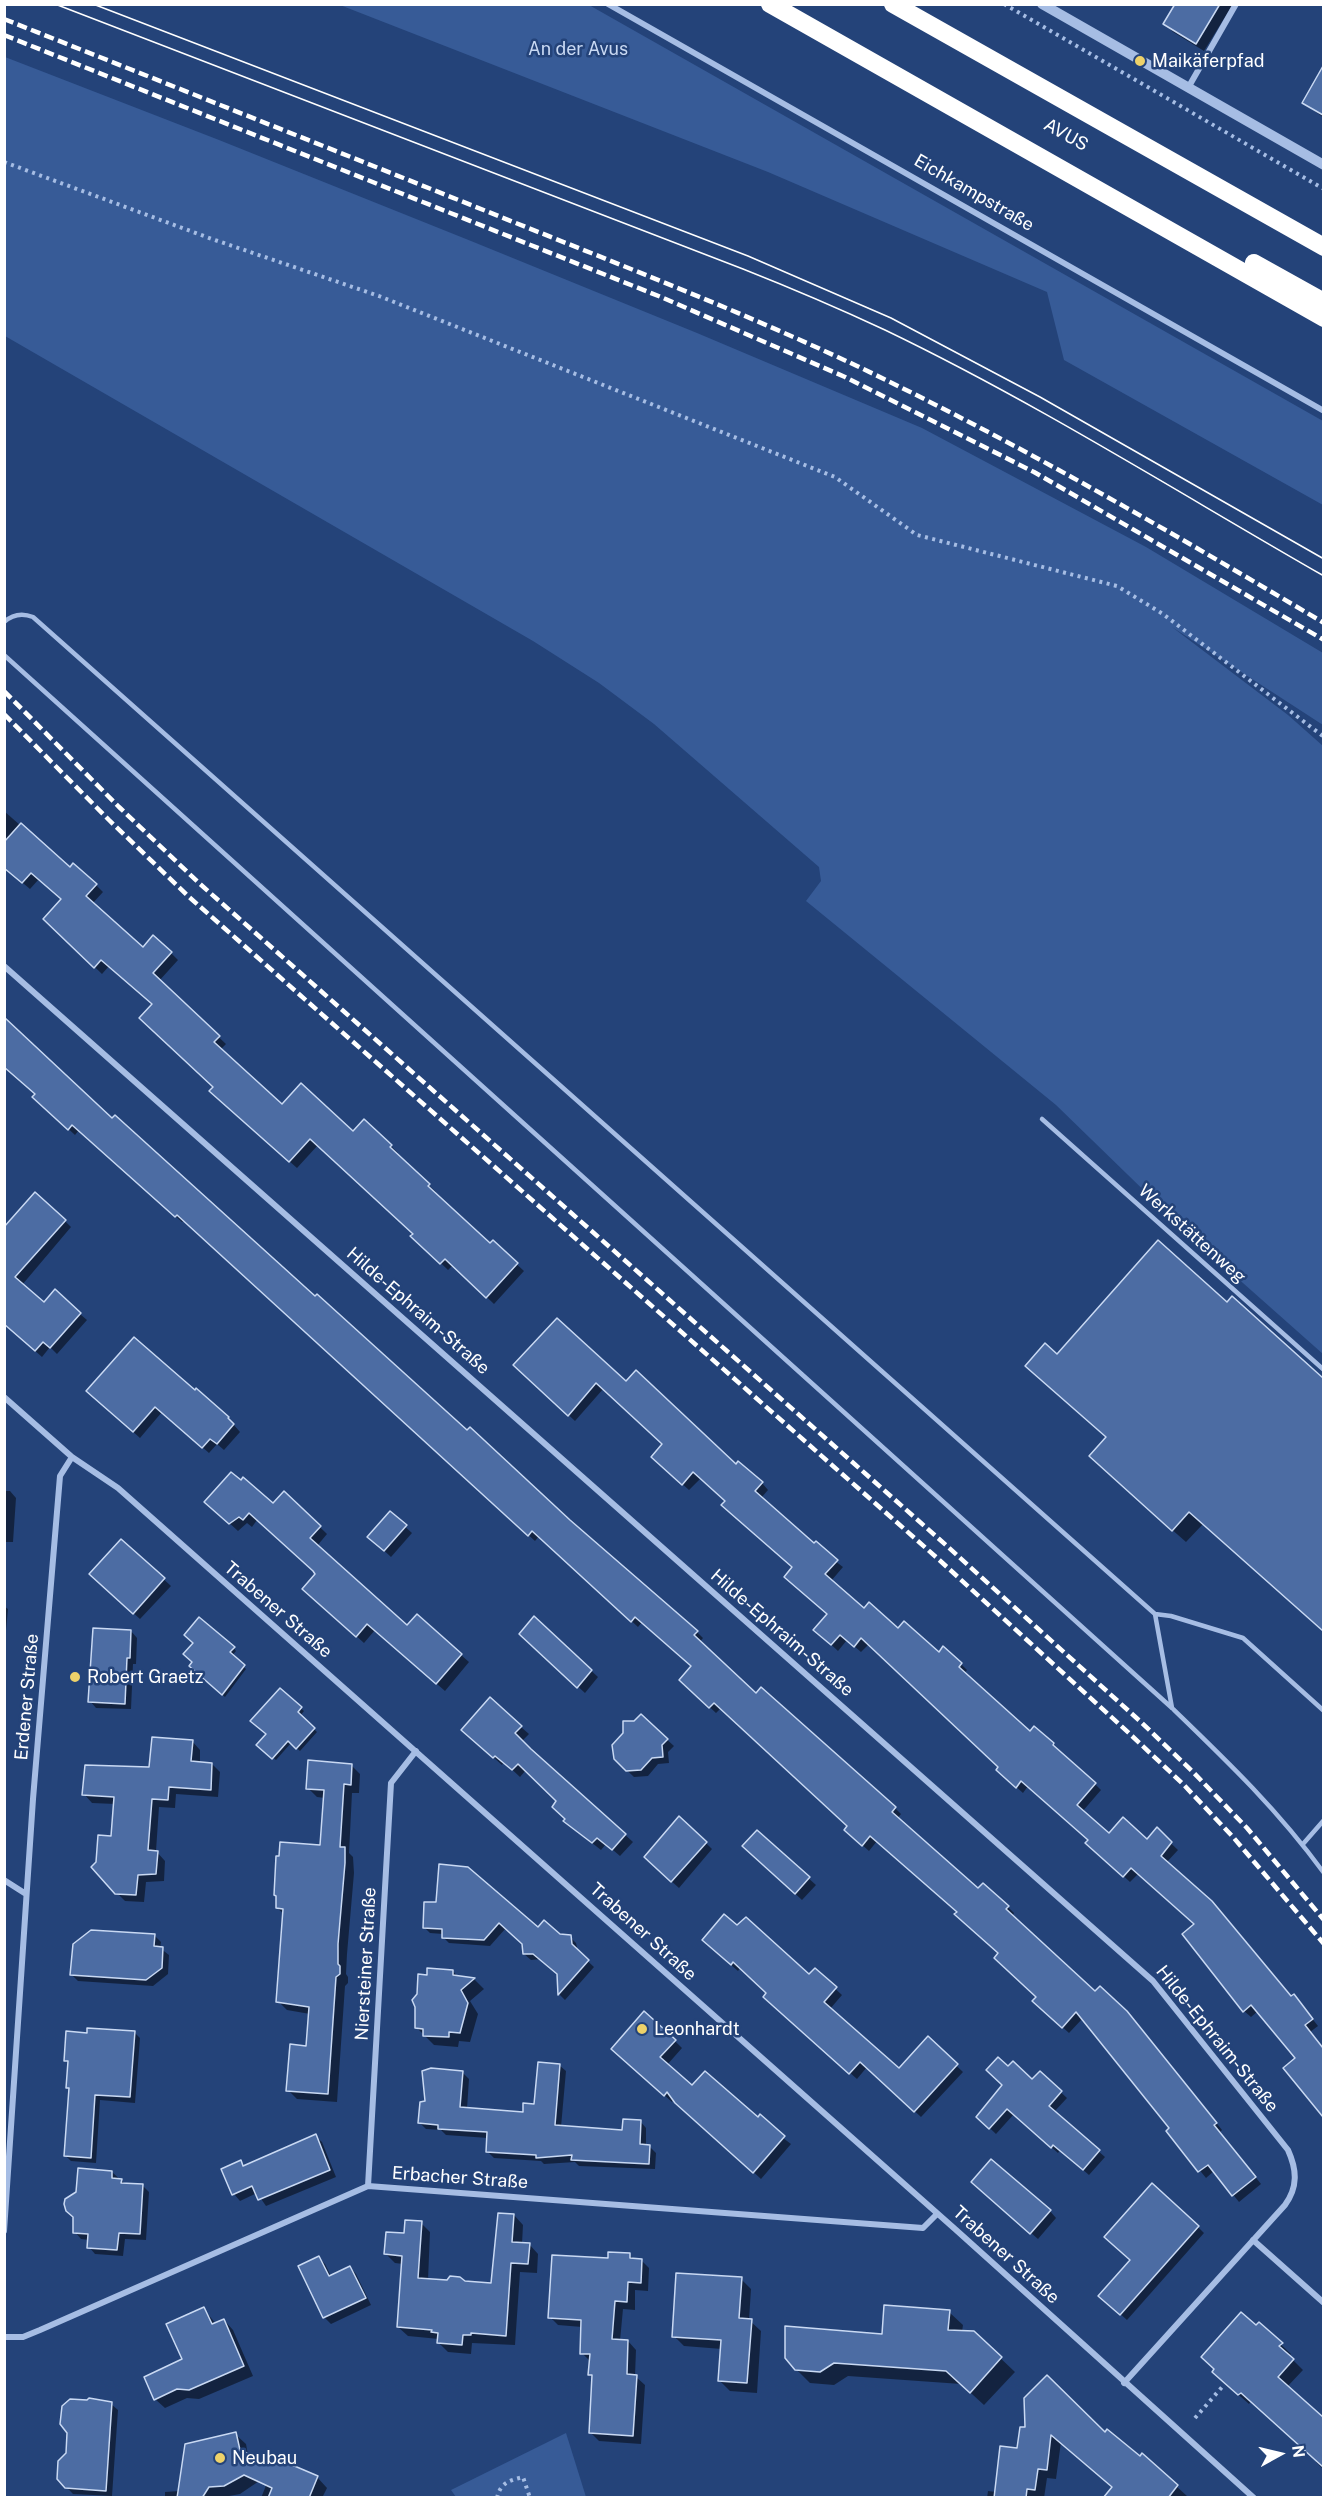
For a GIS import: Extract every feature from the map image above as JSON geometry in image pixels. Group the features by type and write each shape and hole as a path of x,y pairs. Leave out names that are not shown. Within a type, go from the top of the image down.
{"highway":[{"path":"770,4 1323,318"},
{"name":"AVUS","path":"788,4 1323,302"},
{"name":"AVUS","path":"893,4 1323,247"}],"street":[{"name":"Eichkampstraße","path":"608,4 1323,411"},
{"path":"1042,4 1323,165"},
{"path":"1188,88 1236,4"},
{"name":"Hilde-Ephraim-Straße","path":"4,966 1153,1981 1288,2150 1295,2166 1296,2180 1292,2195 1124,2383"},
{"name":"Trabener Straße","path":"4,1397 72,1457 118,1488 1254,2498"},
{"name":"Erdener Straße","path":"4,2231 26,1894 60,1476 72,1457"},
{"name":"Niersteiner Straße","path":"368,2186 391,1783 416,1751"},
{"path":"4,1880 26,1894"},
{"name":"Erbacher Straße","path":"4,2337 23,2337 40,2330 368,2186 923,2228 937,2214"},
{"path":"1253,2240 1323,2303"}],"lane":[{"path":"4,622 16,615 26,614 33,617 1155,1614 1171,1616 1243,1638 1323,1711"},
{"path":"4,655 1172,1708 1246,1779 1303,1844 1323,1873"},
{"name":"Werkstättenweg","path":"1042,1119 1323,1370"},
{"path":"1155,1614 1172,1708"},
{"path":"1303,1844 1323,1820"}],"path":[{"path":"1004,4 1323,189"},
{"path":"4,162 212,239 379,296 835,477 917,535 1117,586 1163,614 1323,737"},
{"path":"1194,2418 1223,2386"},
{"path":"497,2498 498,2491 505,2483 523,2477 530,2498"}],"green space":[{"name":"An der Avus","path":"340,5 589,5 1323,421 1323,505 1064,360 1047,292 768,172"},
{"path":"5,57 471,241 922,428 1146,547 1323,653 1323,725 1172,627 1288,715 1323,746 1323,1354 1199,1244 1056,1105 806,901 821,881 819,867 654,724 599,683 533,641 5,336"},
{"path":"566,2433 586,2497 456,2497 451,2490"}],"building":[{"path":"1175,4 1220,4 1196,44 1163,24"},
{"path":"1323,66 1323,115 1302,103"},
{"path":"21,823 70,867 73,863 97,884 86,896 143,947 153,935 172,952 153,973 220,1036 214,1042 282,1104 301,1083 353,1131 364,1119 430,1184 428,1186 490,1243 493,1240 518,1263 486,1298 445,1259 440,1264 410,1236 413,1234 310,1139 289,1162 209,1091 213,1087 139,1018 152,1004 101,960 94,968 43,919 61,899 31,873 22,883 4,868 4,842"},
{"path":"4,1017 112,1118 115,1115 315,1296 317,1294 467,1430 470,1427 570,1520 698,1631 694,1635 756,1693 761,1687 896,1807 892,1812 978,1888 983,1883 1009,1906 1006,1909 1095,1991 1100,1986 1127,2011 1217,2123 1214,2125 1256,2177 1232,2196 1208,2165 1198,2172 1166,2131 1169,2128 1076,2012 1062,2028 1032,2001 1036,1997 994,1958 998,1953 954,1914 957,1912 870,1836 862,1846 844,1830 847,1826 714,1703 709,1708 679,1680 691,1666 635,1617 631,1622 532,1531 528,1536 177,1215 175,1217 72,1125 68,1130 32,1097 35,1094 4,1067"},
{"path":"35,1192 66,1220 15,1277 44,1302 55,1289 81,1313 50,1348 43,1342 35,1351 4,1324 4,1227"},
{"path":"1158,1240 1227,1302 1232,1296 1323,1378 1323,1631 1189,1512 1172,1531 1089,1456 1106,1437 1025,1366 1045,1343 1057,1354"},
{"path":"557,1318 626,1381 636,1370 736,1464 738,1461 763,1482 755,1491 814,1543 816,1541 838,1560 825,1574 864,1608 869,1602 898,1628 904,1621 939,1652 943,1646 962,1663 959,1667 1030,1731 1034,1726 1054,1743 1053,1745 1096,1783 1077,1805 1109,1833 1123,1817 1147,1839 1157,1827 1172,1842 1161,1856 1212,1901 1291,1996 1294,1994 1313,2019 1305,2025 1323,2048 1323,2117 1283,2068 1295,2058 1251,2005 1243,2012 1182,1934 1194,1924 1131,1868 1123,1877 1085,1843 1088,1840 1021,1781 1016,1788 996,1770 998,1767 861,1638 854,1647 840,1635 831,1645 813,1630 827,1614 784,1577 792,1567 721,1505 725,1501 693,1472 682,1485 651,1457 662,1444 596,1383 568,1416 513,1365"},
{"path":"134,1337 229,1417 234,1424 217,1444 210,1439 202,1448 155,1407 133,1432 86,1391"},
{"path":"231,1472 241,1480 243,1477 273,1503 284,1491 321,1526 310,1538 407,1625 417,1614 462,1654 436,1684 367,1624 356,1637 302,1589 315,1574 313,1571 249,1513 243,1520 239,1517 229,1524 204,1502"},
{"path":"390,1511 407,1525 384,1551 367,1537"},
{"path":"121,1539 165,1578 133,1614 89,1574"},
{"path":"534,1616 592,1670 577,1688 519,1634"},
{"path":"199,1617 235,1647 230,1652 245,1665 222,1695 189,1666 192,1662 183,1654 193,1643 184,1635"},
{"path":"93,1628 131,1630 125,1704 88,1702"},
{"path":"280,1688 302,1707 298,1712 315,1728 296,1749 288,1741 272,1759 256,1745 266,1734 250,1721"},
{"path":"490,1697 522,1726 515,1733 626,1834 612,1850 597,1838 592,1843 563,1821 565,1819 552,1807 556,1801 518,1764 512,1770 495,1756 493,1758 461,1730"},
{"path":"641,1714 668,1739 662,1745 663,1757 652,1758 641,1770 626,1771 614,1759 612,1745 623,1733 623,1721 634,1721"},
{"path":"152,1737 193,1740 191,1761 212,1763 211,1790 169,1787 168,1800 152,1799 148,1850 158,1851 156,1874 138,1875 136,1895 115,1894 91,1867 96,1862 98,1835 111,1836 114,1797 82,1795 85,1765 149,1767"},
{"path":"308,1760 352,1764 351,1785 344,1784 340,1847 345,1847 345,1863 338,1944 340,1974 336,1977 328,2094 286,2091 290,2044 306,2046 309,2007 276,2002 283,1909 276,1908 276,1896 274,1895 276,1856 279,1856 280,1842 320,1845 324,1790 306,1789"},
{"path":"679,1816 707,1842 671,1882 644,1857"},
{"path":"757,1830 810,1877 795,1894 742,1846"},
{"path":"439,1864 468,1867 538,1927 544,1920 560,1934 571,1935 572,1944 589,1960 558,1995 557,1974 533,1954 523,1954 522,1944 499,1923 484,1940 442,1938 442,1929 423,1928 424,1902 436,1902"},
{"path":"724,1914 737,1925 746,1917 809,1974 815,1968 837,1987 824,2002 899,2068 928,2036 958,2064 914,2112 860,2062 849,2074 763,1997 766,1993 733,1962 731,1965 702,1940"},
{"path":"91,1930 155,1934 154,1946 163,1947 162,1968 146,1980 70,1975 73,1944"},
{"path":"427,1968 453,1970 453,1975 475,1978 461,1990 468,2003 460,2033 449,2032 449,2037 423,2036 423,2029 415,2028 415,2007 412,2000 417,1994 418,1974 427,1975"},
{"path":"644,2011 676,2040 660,2057 692,2085 705,2071 758,2117 760,2114 785,2136 753,2173 675,2103 667,2092 664,2096 611,2049"},
{"path":"87,2028 135,2031 130,2097 95,2095 91,2158 64,2156 69,2088 66,2088 68,2061 64,2061 66,2031 87,2033"},
{"path":"998,2057 1008,2066 1013,2061 1032,2079 1040,2071 1062,2091 1049,2106 1100,2150 1083,2170 1053,2145 1051,2148 1007,2109 989,2129 976,2117 1002,2085 986,2070"},
{"path":"538,2062 560,2064 555,2125 622,2130 623,2119 641,2120 640,2144 650,2145 649,2164 571,2160 572,2155 536,2158 536,2155 486,2152 487,2132 438,2129 438,2125 418,2123 420,2102 425,2101 422,2071 431,2068 463,2071 460,2107 523,2112 523,2103 534,2104"},
{"path":"316,2134 330,2170 258,2200 252,2186 232,2195 221,2169 241,2160 243,2166"},
{"path":"991,2159 1051,2210 1030,2234 971,2182"},
{"path":"78,2168 112,2171 112,2178 122,2179 121,2183 143,2184 140,2234 119,2233 117,2250 87,2248 88,2234 73,2233 73,2217 66,2211 64,2204 65,2199 76,2192"},
{"path":"1152,2183 1199,2226 1120,2315 1098,2296 1130,2260 1104,2237"},
{"path":"498,2213 514,2214 512,2242 530,2243 528,2264 511,2263 506,2336 471,2333 471,2335 463,2335 462,2345 437,2343 438,2333 431,2332 432,2330 397,2327 402,2256 384,2254 386,2232 404,2233 405,2220 422,2221 418,2278 447,2280 450,2276 460,2277 465,2281 491,2283"},
{"path":"608,2252 630,2253 630,2258 642,2259 641,2283 628,2282 627,2302 615,2301 612,2339 628,2340 627,2374 637,2375 633,2436 589,2433 592,2375 588,2375 590,2354 580,2354 581,2320 548,2318 552,2255 608,2258"},
{"path":"319,2256 329,2276 350,2266 366,2298 323,2318 298,2266"},
{"path":"676,2273 742,2277 739,2318 752,2319 747,2383 718,2381 721,2340 672,2337"},
{"path":"884,2305 950,2310 948,2330 974,2331 1002,2357 970,2393 946,2371 834,2363 820,2372 795,2370 785,2358 785,2326 882,2334"},
{"path":"204,2307 212,2324 224,2319 244,2366 189,2390 177,2389 154,2400 144,2377 182,2359 166,2324"},
{"path":"1241,2312 1256,2325 1259,2322 1283,2343 1279,2346 1294,2359 1278,2377 1323,2417 1323,2467 1241,2393 1238,2395 1212,2372 1214,2369 1201,2357"},
{"path":"1047,2375 1105,2432 1107,2429 1140,2456 1142,2453 1178,2485 1168,2498 1103,2498 1112,2487 1051,2435 1047,2470 1038,2469 1035,2490 1027,2489 1026,2498 994,2498 1000,2446 1017,2448 1020,2427 1025,2427 1024,2398"},
{"path":"89,2398 112,2402 106,2491 65,2488 57,2479 58,2461 66,2453 67,2433 60,2424 62,2406 70,2399 87,2400"},
{"name":"Neubau","path":"236,2432 240,2450 275,2465 278,2459 318,2476 309,2498 268,2498 272,2488 244,2475 224,2486 209,2487 202,2498 177,2498 185,2444"}],"tram line":[{"path":"55,4 743,269 850,314 996,387 1324,576"},
{"path":"93,4 748,256 891,318 1040,397 1324,559"}],"railway":[{"path":"4,19 626,267 857,366 1035,457 1324,623"},
{"path":"4,35 661,297 845,377 1034,472 1324,640"},
{"path":"4,691 119,807 199,883 947,1546 1142,1723 1247,1828 1324,1920"},
{"path":"4,714 188,896 936,1557 1131,1735 1183,1784 1233,1837 1324,1944"}],"place":[{"name":"Maikäferpfad","path":"1140,61"},
{"name":"Robert Graetz","path":"75,1677"},
{"name":"Leonhardt","path":"642,2029"},
{"name":"Neubau","path":"220,2458"}]}
